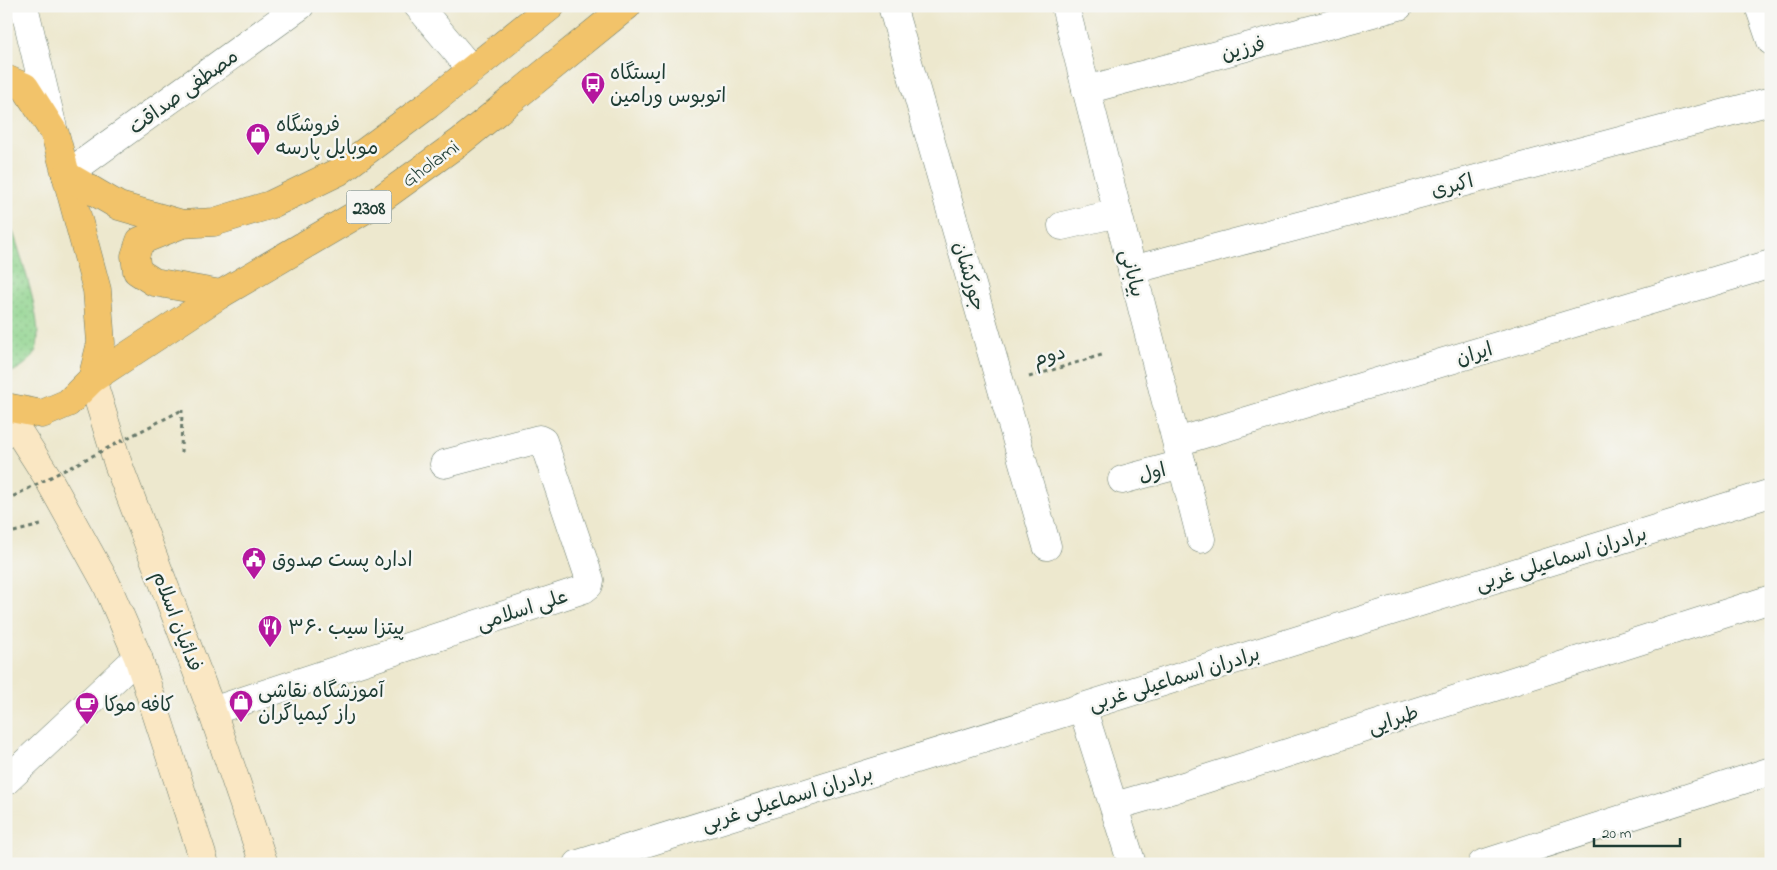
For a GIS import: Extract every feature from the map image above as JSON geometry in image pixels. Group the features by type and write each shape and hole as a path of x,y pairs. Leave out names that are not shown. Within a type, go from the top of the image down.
{"main road":[{"name":"2308","path":"66,175 118,206 182,224 214,222 270,205 338,172 472,70 551,6"},
{"name":"Gholami","path":"6,407 42,414 68,403 92,379 221,294 371,206 461,141 627,6"},
{"path":"6,58 16,83 55,134 97,290 101,343 92,379"},
{"path":"182,224 140,241 135,256 137,271 154,282 221,294"},
{"name":"فدائیان اسلام","path":"92,379 126,488 212,711 264,864"},
{"path":"6,412 48,478 106,583 138,657 205,864"}],"street":[{"path":"24,6 55,134"},
{"name":"مصطفی صداقت","path":"66,175 300,6"},
{"path":"418,6 472,70"},
{"name":"جورکشان","path":"892,6 1047,546"},
{"name":"بیابانی","path":"1065,6 1201,539"},
{"name":"فرزین","path":"1086,90 1399,6"},
{"path":"1759,6 1771,41"},
{"name":"اکبری","path":"1132,270 1771,101"},
{"path":"1062,226 1118,213"},
{"name":"ایران","path":"1179,453 1771,264"},
{"name":"علی اسلامی","path":"212,711 584,589 589,585 584,562 543,440 539,439 444,464"},
{"name":"اول","path":"1122,480 1179,453"},
{"name":"برادران اسماعیلی غربی","path":"578,864 1771,493"},
{"name":"طبرایی","path":"1115,806 1174,790 1771,599"},
{"path":"6,781 138,657"},
{"path":"1082,707 1132,864"},
{"path":"1482,864 1771,771"}],"path":[{"name":"دوم","path":"1001,385 1105,354"},
{"path":"6,500 182,410 182,453"},
{"path":"6,534 68,516"}],"green space":[{"path":"6,211 28,281 37,322 38,338 36,350 28,362 8,374"}],"place":[{"name":"ایستگاه اتوبوس ورامین","path":"593,105"},
{"name":"فروشگاه موبایل پارسه","path":"258,156"},
{"name":"اداره پست صدوق","path":"254,580"},
{"name":"پیتزا سیب ۳۶۰","path":"270,648"},
{"name":"آموزشگاه نقاشی راز کیمیاگران","path":"241,723"},
{"name":"کافه موکا","path":"87,725"}]}
